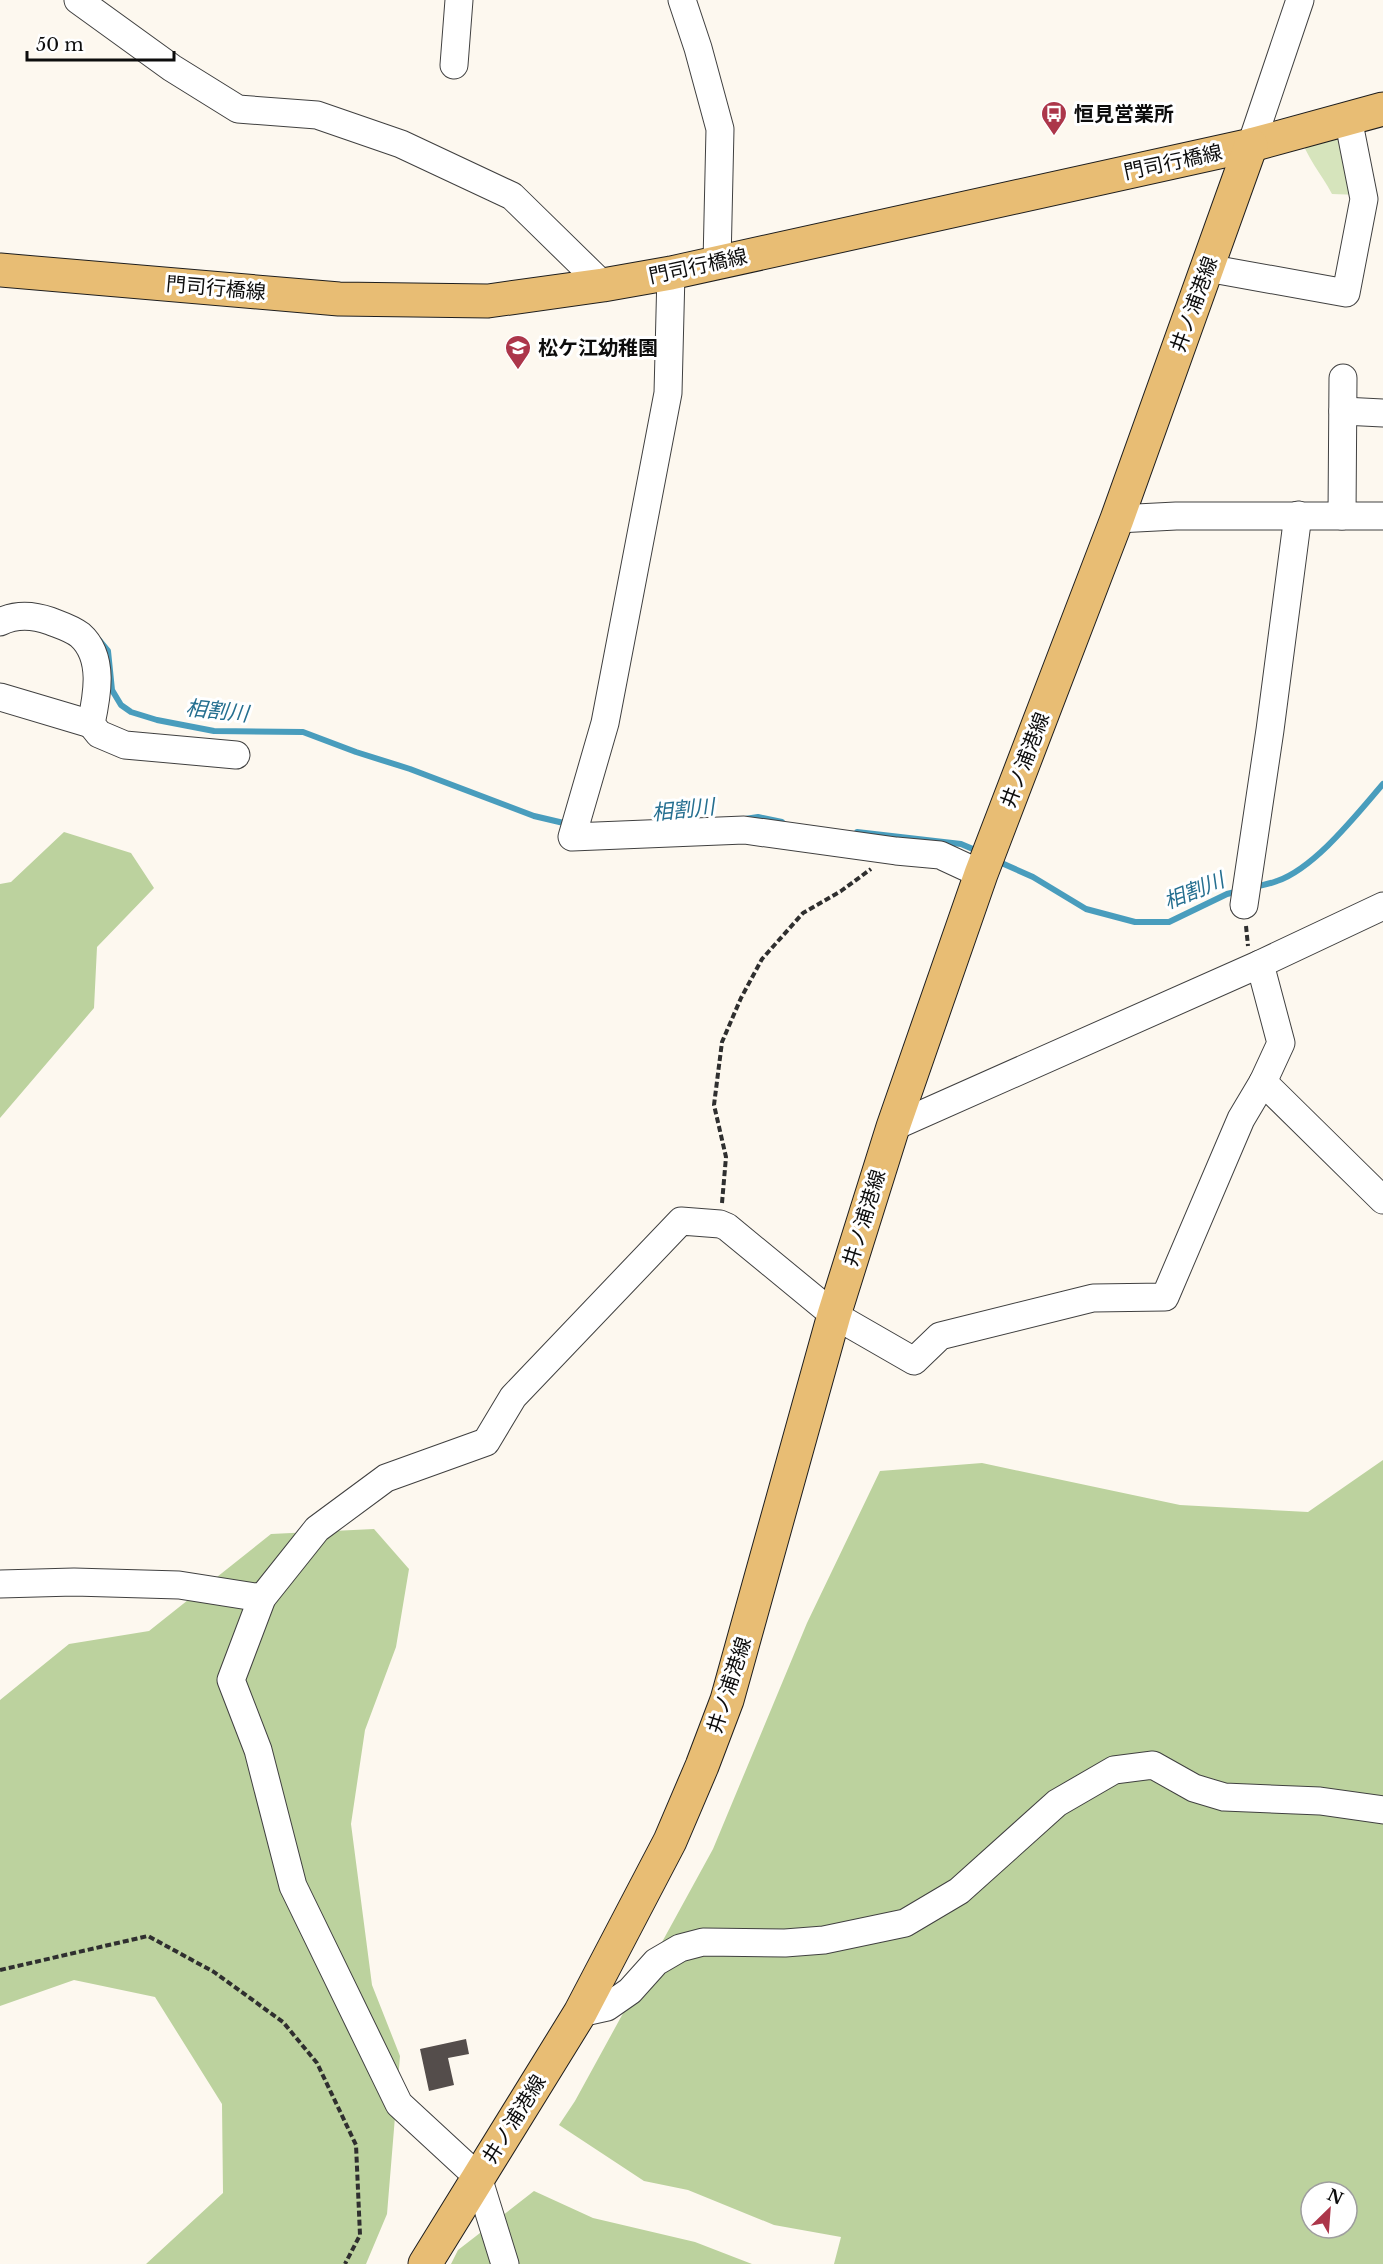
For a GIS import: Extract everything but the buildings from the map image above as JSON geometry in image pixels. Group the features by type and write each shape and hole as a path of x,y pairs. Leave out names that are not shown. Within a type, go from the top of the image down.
{"main road":[{"name":"門司行橋線","path":"0,270 339,299 488,301 671,273 1251,145 1383,109"},
{"name":"井ノ浦港線","path":"425,2264 580,2013 670,1841 702,1766 726,1700 834,1315 893,1126 981,874 1117,519 1251,145"}],"street":[{"path":"78,0 172,68 238,109 316,115 400,144 512,196 603,285"},
{"path":"454,65 459,0"},
{"path":"682,0 720,129 717,263"},
{"path":"1251,145 1300,0"},
{"path":"1207,268 1346,293 1364,199 1348,118"},
{"path":"671,273 668,393 605,723 572,837 744,831 940,855 981,874"},
{"path":"1342,516 1343,378"},
{"path":"1343,411 1383,413"},
{"path":"1244,904 1270,730 1298,515"},
{"path":"1117,519 1176,516 1383,516"},
{"path":"0,622 21,615 44,619 80,636 93,653 99,689 91,724"},
{"path":"0,697 91,724 99,734 125,745 236,755"},
{"path":"893,1126 1256,966 1383,906"},
{"path":"505,2264 478,2177 399,2104 293,1886 258,1750 231,1680 262,1598 317,1529 386,1478 486,1442 513,1397 681,1221 720,1224 727,1227 834,1315 914,1361 940,1336 1093,1298 1165,1297 1241,1119 1263,1082 1281,1042 1256,966"},
{"path":"1263,1082 1383,1200"},
{"path":"0,1584 74,1582 179,1585 262,1598"},
{"path":"580,2013 607,2007 630,1991 656,1962 680,1948 703,1942 824,1940 905,1923 959,1891 1057,1803 1114,1770 1153,1765 1194,1788 1224,1797 1320,1801 1383,1810"}],"path":[{"path":"720,1224 726,1157 714,1105 715,1094 722,1042 741,998 762,959 803,913 841,891 896,851"},
{"path":"1244,904 1256,966"},
{"path":"0,1970 148,1936 213,1972 283,2022 317,2063 356,2145 360,2235 345,2264"}],"green space":[{"path":"1349,122 1360,195 1332,194 1310,158 1300,135"},
{"path":"64,832 131,853 154,888 97,947 94,1008 0,1118 0,884 11,882"},
{"path":"1383,1460 1383,2264 834,2264 841,2237 774,2225 688,2190 644,2181 559,2125 575,2101 713,1849 807,1623 880,1471 982,1463 1180,1505 1308,1512"},
{"path":"374,1529 409,1569 396,1647 365,1730 351,1824 372,1985 400,2056 387,2214 366,2264 146,2264 223,2193 222,2104 155,1997 74,1980 0,2006 0,1700 69,1644 149,1631 271,1534"},
{"path":"534,2191 593,2218 695,2242 752,2264 451,2264 458,2250"}],"waterway":[{"name":"相割川","path":"99,640 108,651 112,690 121,705 131,712 157,720 214,731 303,732 534,816 568,824"},
{"name":"相割川","path":"1254,887 1277,881 1306,865 1334,839 1383,784"},
{"name":"相割川","path":"745,819 758,817 782,822"},
{"name":"相割川","path":"857,832 961,844 980,852"},
{"name":"相割川","path":"997,861 1033,877 1086,909 1135,922 1169,922 1227,894 1239,891"}],"place":[{"name":"恒見営業所","path":"1054,137"},
{"name":"松ケ江幼稚園","path":"518,371"}]}
